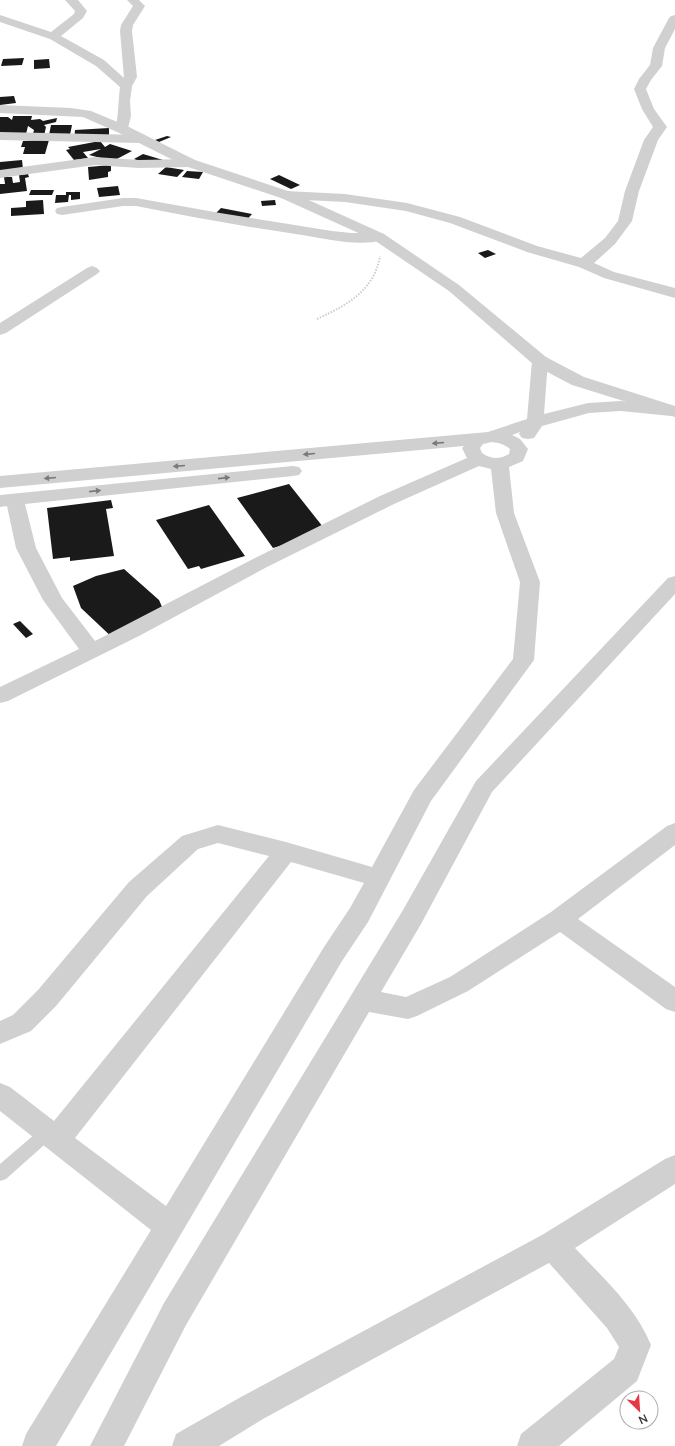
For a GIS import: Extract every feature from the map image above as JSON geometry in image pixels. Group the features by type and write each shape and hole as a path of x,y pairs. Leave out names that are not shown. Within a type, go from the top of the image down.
{"street":[{"path":"54,37 79,16 81,11 79,7 71,0"},
{"path":"122,129 125,116 124,101 126,86 131,77 126,31 127,25 139,6 133,0"},
{"path":"0,18 54,37 100,63 126,86"},
{"path":"584,264 610,241 625,221 632,191 651,140 660,127 648,109 640,89 645,79 656,66 659,48 675,18"},
{"path":"0,109 80,113 94,117 122,129 190,163 286,195 375,238 454,288 540,361 578,381 673,412"},
{"path":"3,138 141,139"},
{"path":"0,174 95,161 146,164 190,163"},
{"path":"286,195 345,198 407,207 455,220 532,249 584,264 609,275 675,293"},
{"path":"62,211 123,202 136,202 255,224 348,238 375,238"},
{"path":"0,330 92,271"},
{"path":"535,422 540,361"},
{"path":"0,696 92,651 260,563 489,450 535,422 588,408 621,406 673,412"},
{"path":"92,651 53,600 26,548 7,500 489,450 535,422"},
{"path":"0,482 489,450"},
{"path":"38,1446 333,954 359,915 422,796 523,660 530,582 505,513 489,450"},
{"path":"106,1446 175,1314 412,917 484,787 675,582"},
{"path":"362,1000 408,1008 459,984 560,919 675,832"},
{"path":"0,1034 22,1023 47,998 138,890 190,842 218,834 286,851 379,878"},
{"path":"51,1137 286,851"},
{"path":"560,919 675,1001"},
{"path":"0,1095 51,1137 170,1227"},
{"path":"188,1446 252,1408 553,1246 675,1168"},
{"path":"533,1446 626,1370 634,1345 618,1316 553,1246"}],"lane":[{"path":"0,1174 51,1137"}],"path":[{"path":"316,319 352,301 370,282 379,268 380,257 375,238"}],"building":[{"path":"24,58 22,65 1,66 3,59"},
{"path":"49,59 50,68 34,69 34,60"},
{"path":"14,96 16,103 0,105 0,97"},
{"path":"13,116 32,116 31,120 40,119 43,121 57,118 56,122 44,125 46,127 44,136 32,137 34,130 28,126 25,138 0,138 0,117 8,117 12,120"},
{"path":"51,125 72,125 70,135 49,135"},
{"path":"109,128 109,140 74,141 75,130"},
{"path":"167,136 171,137 159,142 155,140"},
{"path":"49,140 45,154 23,154 25,147 21,147 23,141"},
{"path":"100,141 105,147 110,144 132,151 113,161 89,155 101,149 83,152 88,158 74,160 66,150 70,149 68,147"},
{"path":"143,154 163,160 139,161 134,159"},
{"path":"22,160 23,169 0,171 0,162"},
{"path":"111,165 111,171 108,172 108,177 89,180 88,167"},
{"path":"166,167 184,170 177,177 158,174"},
{"path":"187,171 203,172 199,179 182,177"},
{"path":"28,174 29,177 25,178 27,191 0,194 0,184 5,184 4,177 12,177 13,183 20,182 19,175"},
{"path":"279,175 300,185 291,189 270,179"},
{"path":"118,186 120,195 99,197 97,188"},
{"path":"31,190 54,190 52,195 29,195"},
{"path":"66,192 80,192 80,199 71,200 71,195 69,195 68,202 55,203 56,195 66,195"},
{"path":"43,200 44,214 11,216 11,208 26,207 26,201"},
{"path":"275,200 276,205 262,206 261,201"},
{"path":"221,208 252,214 244,223 215,214"},
{"path":"488,250 496,254 485,258 478,253"},
{"path":"289,484 327,532 273,548 237,498"},
{"path":"111,500 113,508 106,509 114,556 70,561 70,557 53,559 47,508"},
{"path":"209,505 245,556 201,569 199,566 188,569 156,520"},
{"path":"124,569 159,600 166,616 116,641 81,608 73,586 96,576"},
{"path":"20,621 33,634 26,638 13,624"}]}
